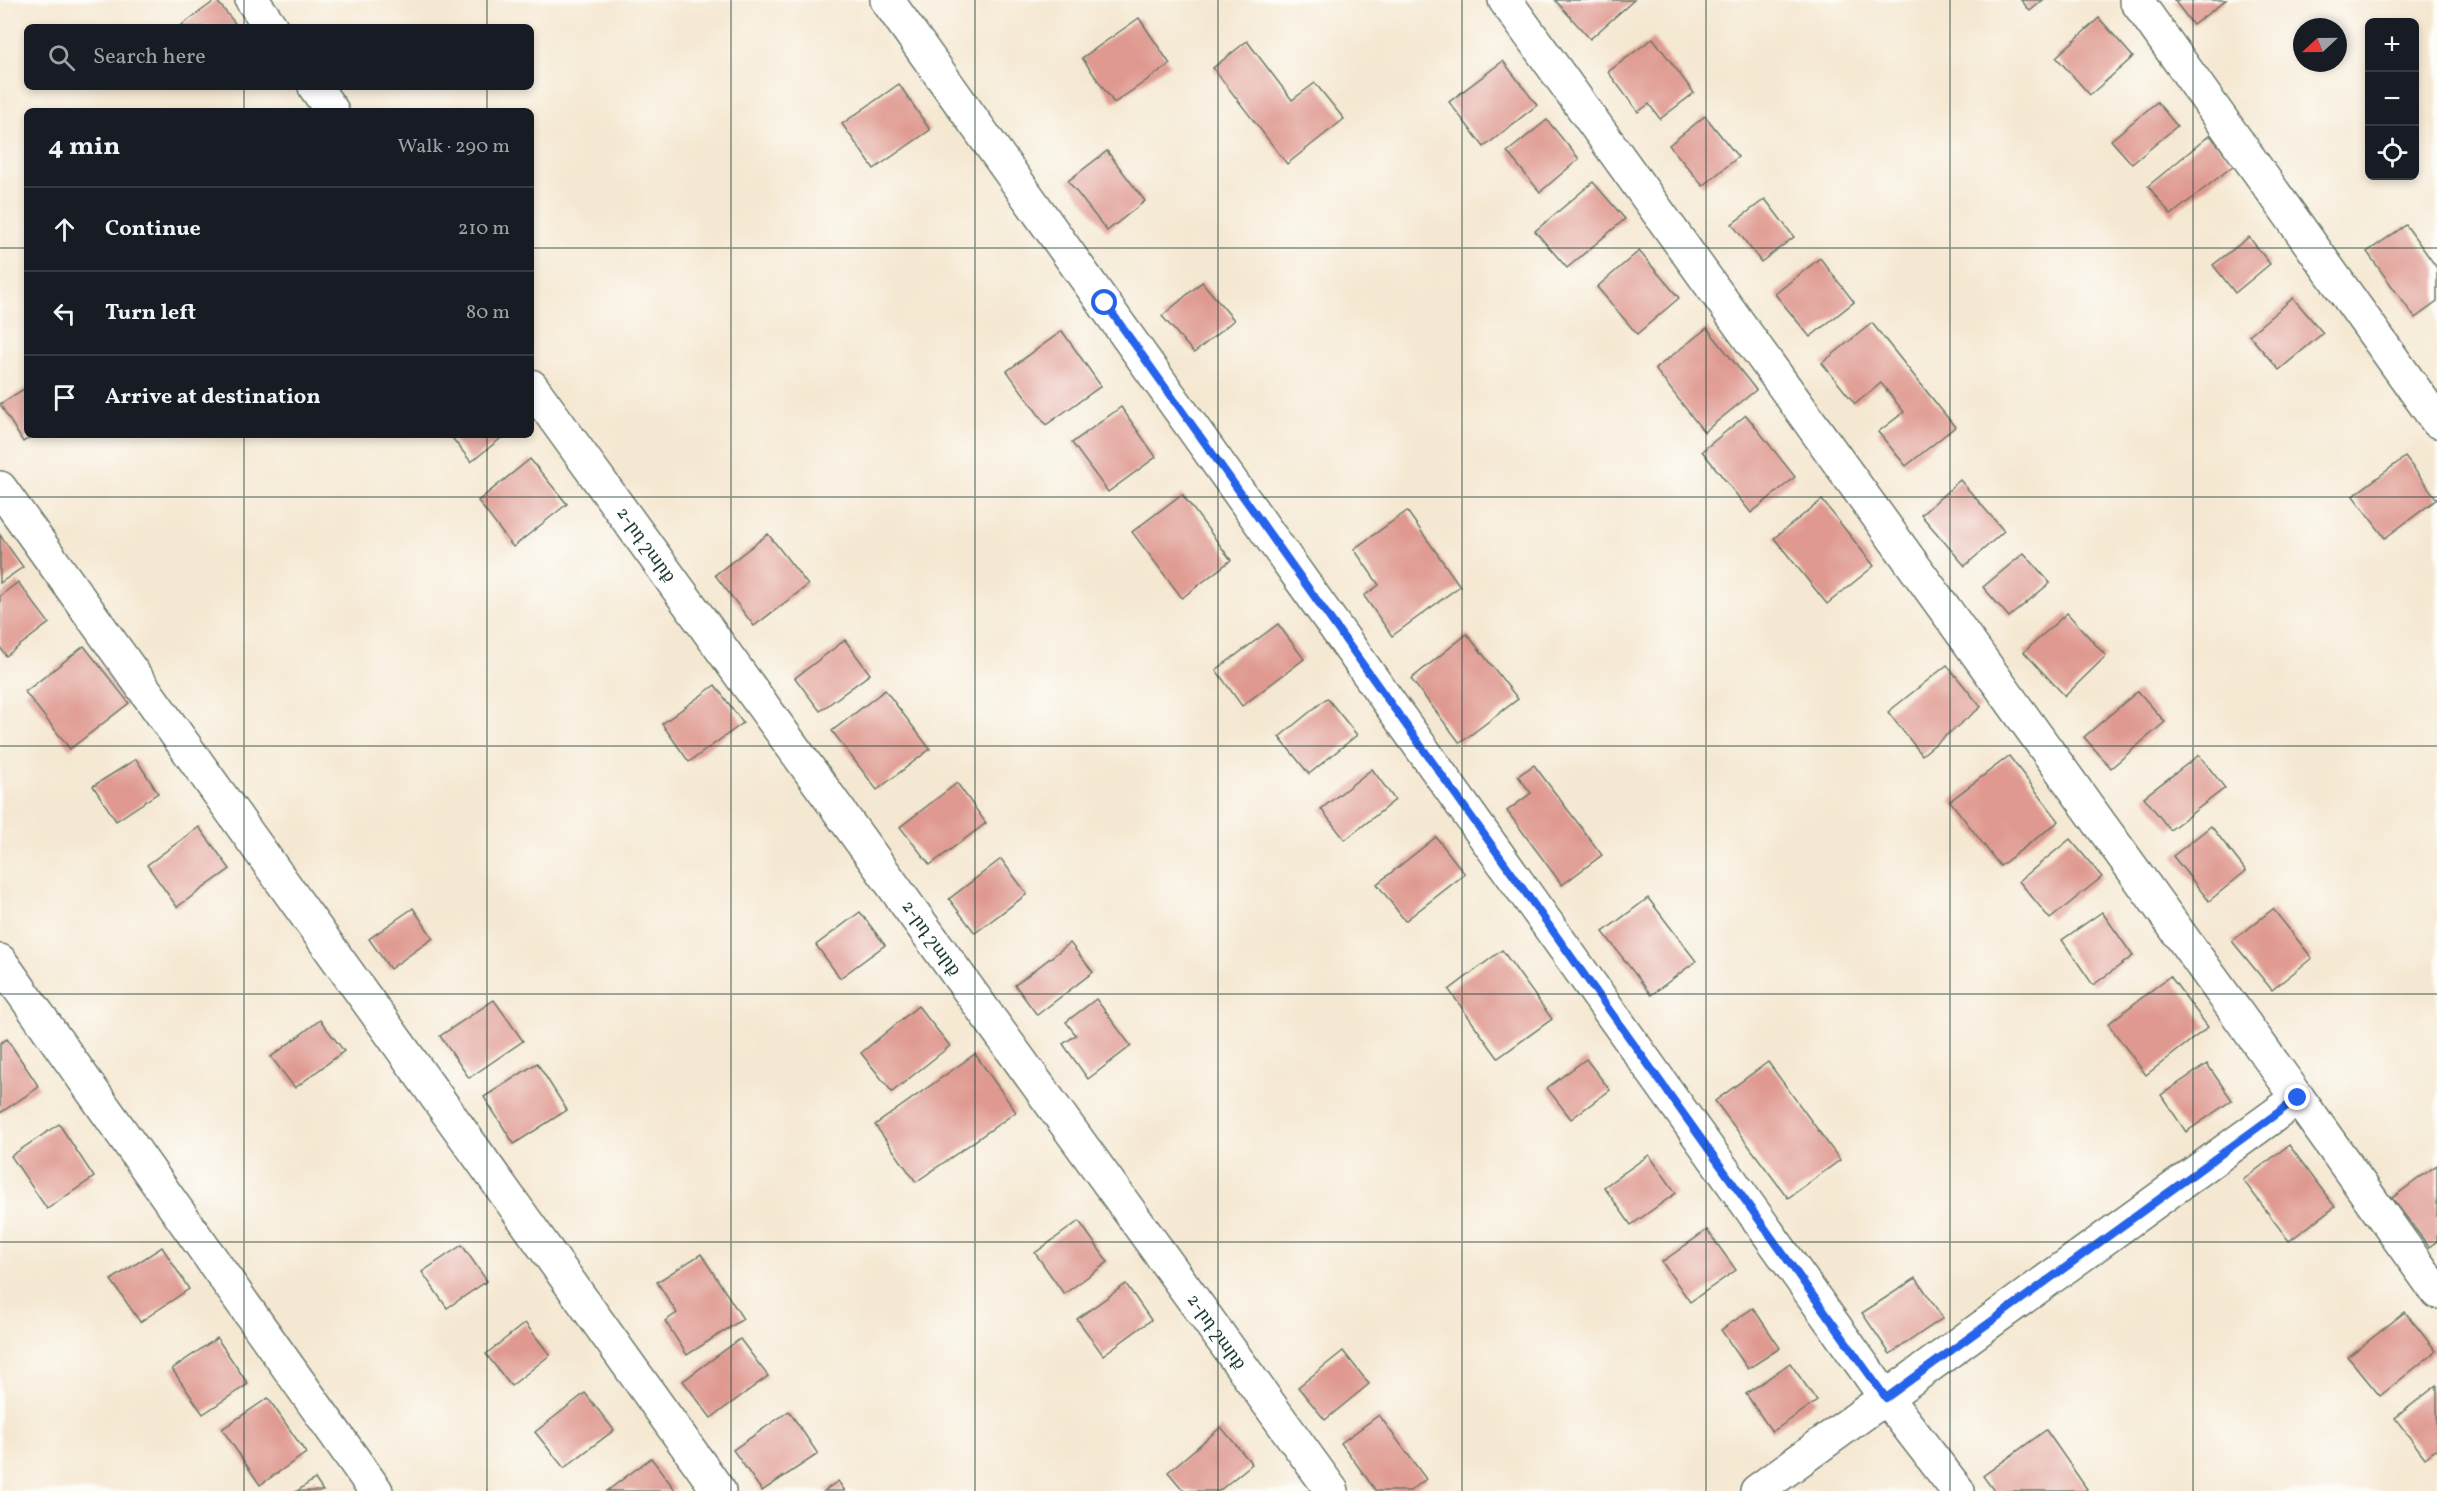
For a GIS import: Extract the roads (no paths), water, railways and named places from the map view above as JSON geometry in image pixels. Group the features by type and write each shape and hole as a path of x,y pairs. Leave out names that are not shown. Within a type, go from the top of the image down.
{"street":[{"path":"252,0 269,24"},
{"path":"887,0 1886,1398 1958,1491"},
{"path":"1505,0 2437,1292"},
{"path":"2136,0 2437,421"},
{"path":"317,90 330,108"},
{"name":"2-րդ շարք","path":"534,390 1332,1491"},
{"path":"0,488 719,1491"},
{"path":"0,961 376,1491"},
{"path":"1756,1491 2298,1098"}]}
